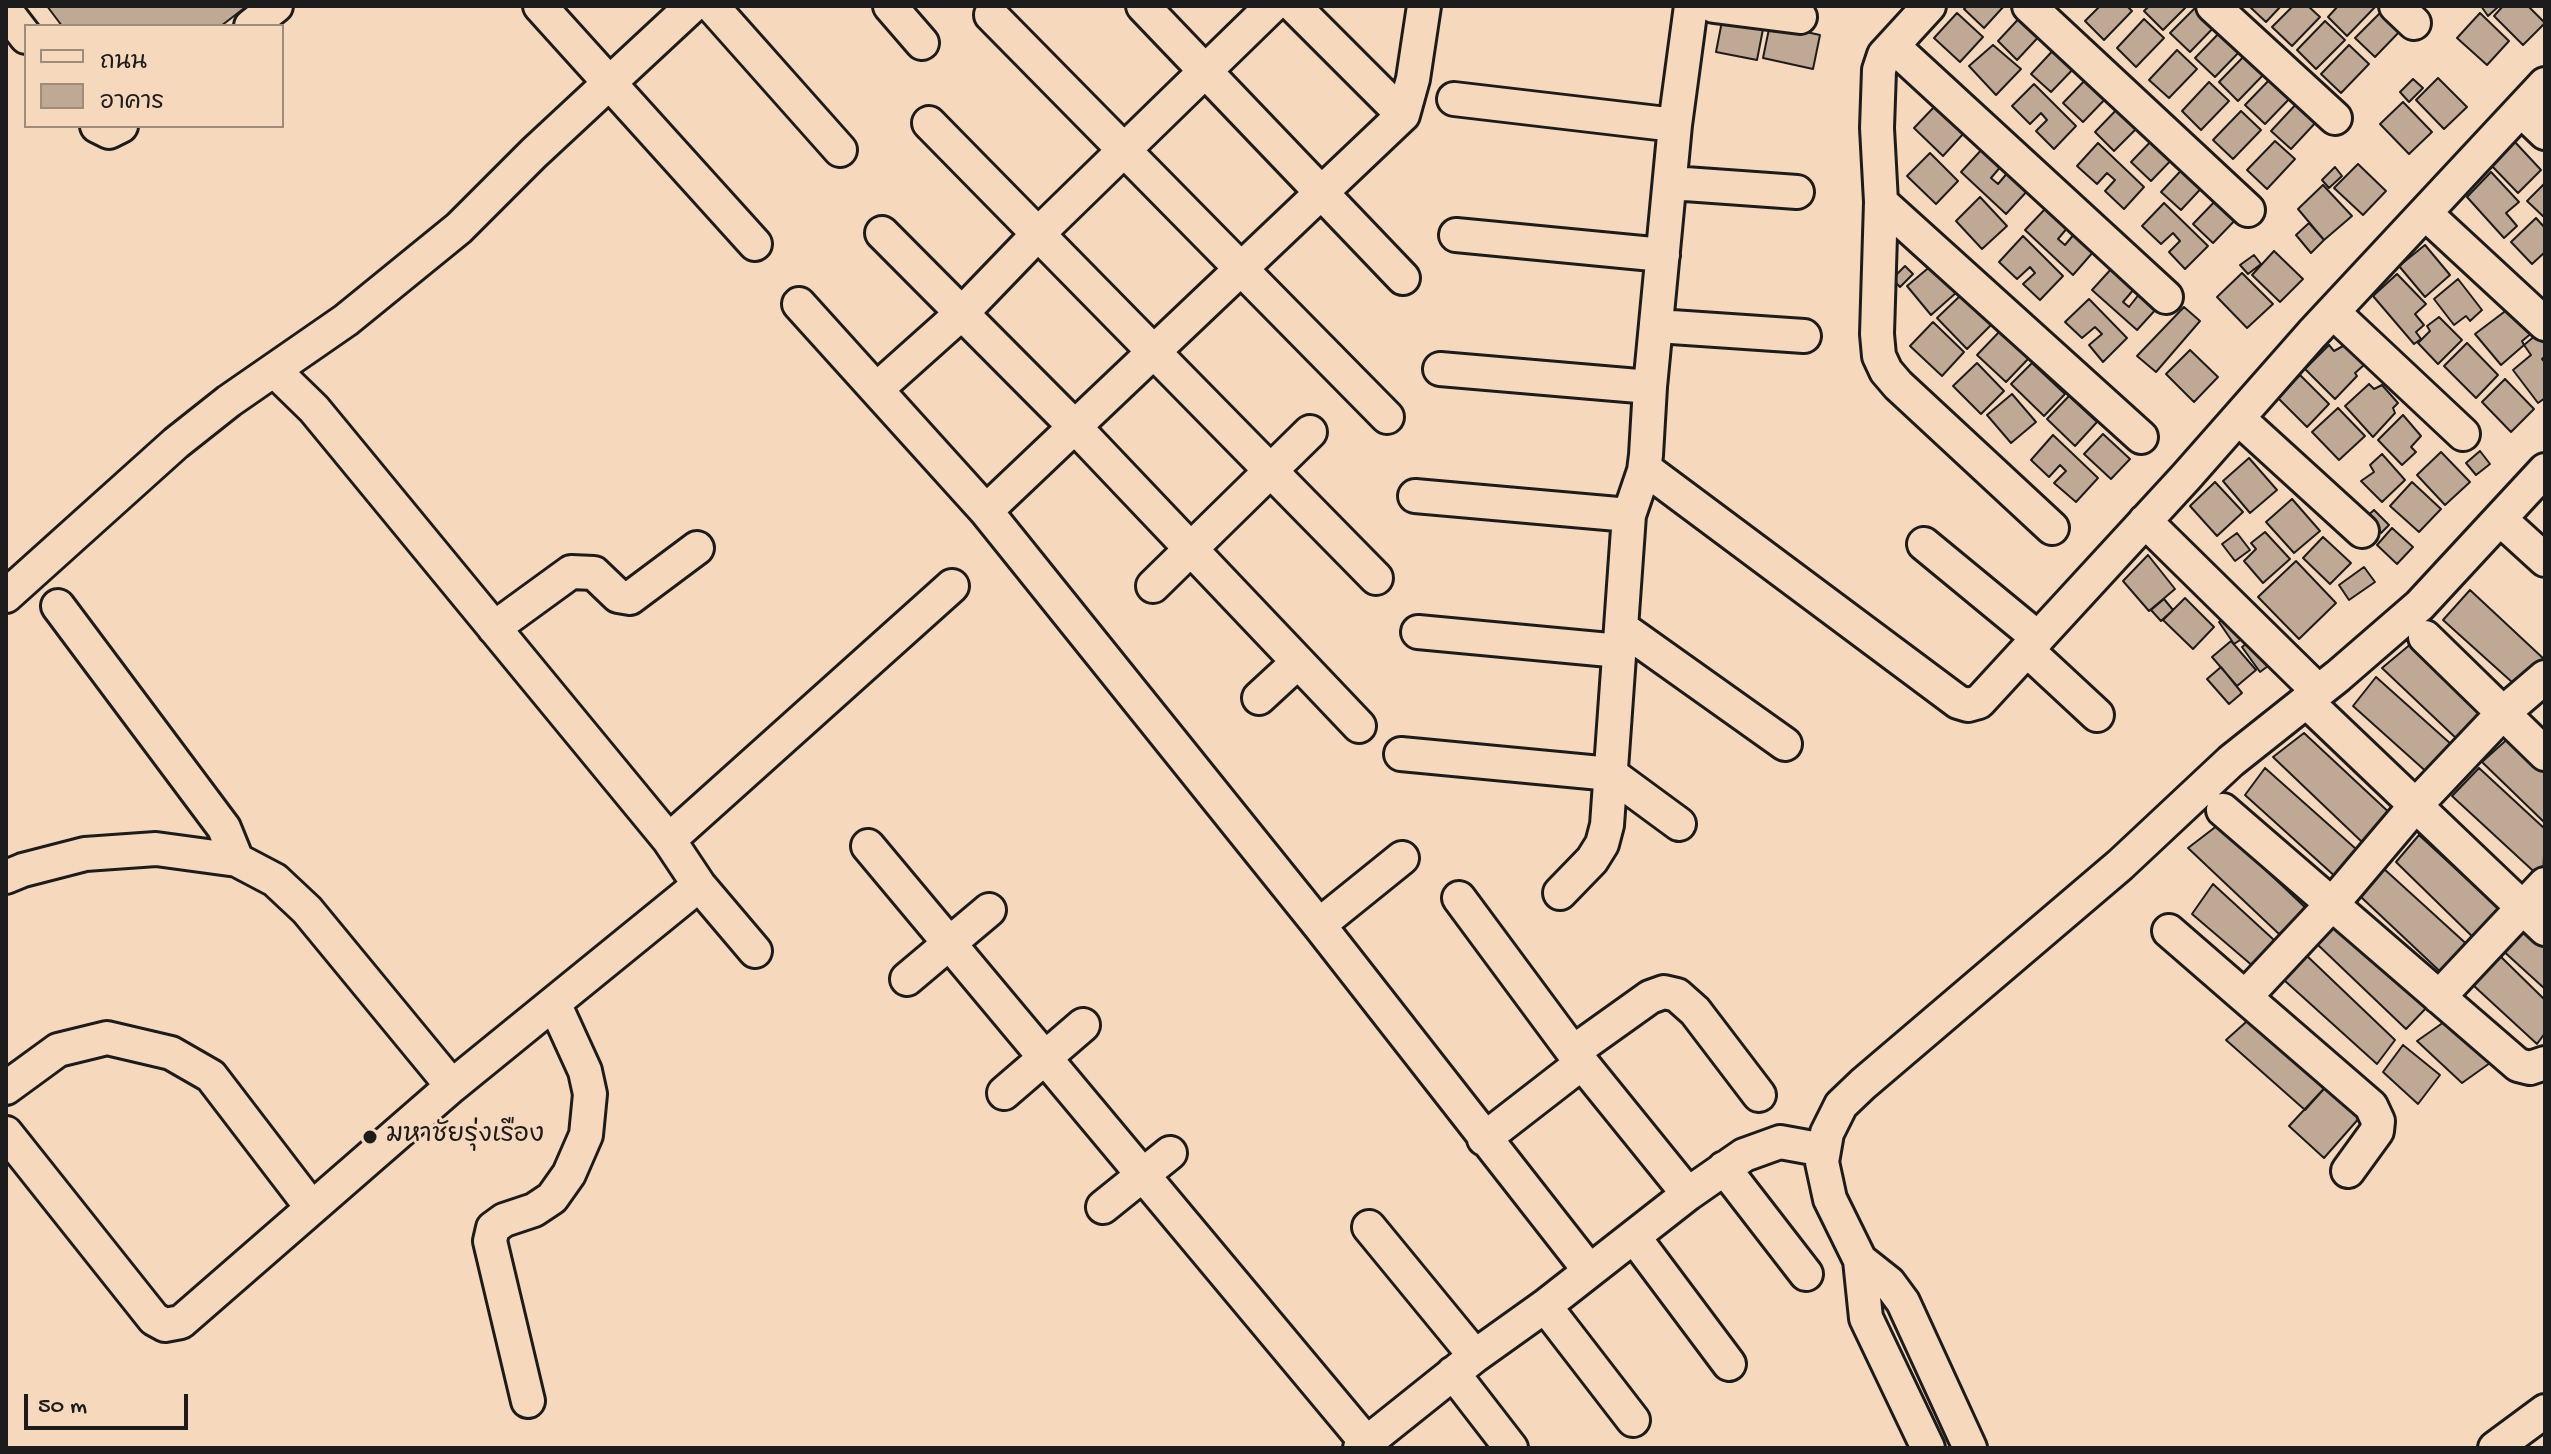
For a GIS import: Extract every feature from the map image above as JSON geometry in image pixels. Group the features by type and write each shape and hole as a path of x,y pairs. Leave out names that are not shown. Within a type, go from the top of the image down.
{"street":[{"path":"254,24 276,6"},
{"path":"540,6 755,244"},
{"path":"6,596 176,443 229,401 346,320 459,228 534,153 692,6"},
{"path":"712,6 840,150"},
{"path":"890,6 922,43"},
{"path":"1143,6 1403,278"},
{"path":"877,389 962,313 1123,149 1272,6"},
{"path":"1294,6 1403,115"},
{"path":"986,511 1403,115 1413,79 1424,6"},
{"path":"1560,893 1592,860 1602,844 1607,825 1629,515 1644,471 1675,125 1691,6"},
{"path":"1714,6 1800,17"},
{"path":"1929,6 1884,55 1879,70 1879,356 1886,371 2052,528"},
{"path":"2029,6 2248,210"},
{"path":"2213,6 2335,118"},
{"path":"6,11 24,34"},
{"path":"991,15 1387,417"},
{"path":"1893,46 2166,297"},
{"path":"1644,471 1651,473 1958,702 1968,705 1979,702 2545,84"},
{"path":"1454,99 1675,125"},
{"path":"2521,110 2545,133"},
{"path":"929,123 1376,578"},
{"path":"1671,183 1797,192"},
{"path":"1881,202 2141,437"},
{"path":"2425,213 2545,324"},
{"path":"882,233 1075,427 1359,726"},
{"path":"1456,235 1663,255"},
{"path":"799,304 986,511 1319,925 1589,1270"},
{"path":"2333,312 2463,434"},
{"path":"1657,326 1804,336"},
{"path":"1440,369 1650,387"},
{"path":"275,371 314,409 669,840 699,885 755,951"},
{"path":"2238,418 2362,531"},
{"path":"1153,586 1310,432"},
{"path":"1928,1448 1866,1318 1860,1260 1830,1199 1822,1162 1827,1133 1841,1105 2120,865 2231,761 2420,605 2545,470"},
{"path":"1415,496 1629,515"},
{"path":"2500,519 2545,560"},
{"path":"2145,521 2415,806 2545,929"},
{"path":"1924,544 2032,644 2097,715"},
{"path":"494,628 571,572 594,573 618,596 630,598 697,548"},
{"path":"669,840 952,586"},
{"path":"58,606 224,828 237,860"},
{"path":"1418,632 1621,640 1785,744"},
{"path":"2425,637 2545,754"},
{"path":"1259,698 1298,662"},
{"path":"2245,997 2333,903 2415,806 2503,713 2545,677"},
{"path":"1401,754 1611,774 1679,824"},
{"path":"2223,810 2518,1065 2530,1068 2545,1063"},
{"path":"868,846 1366,1446 1464,1364 1744,1155 1780,1142 1824,1150"},
{"path":"6,877 85,854 156,849 237,860 275,880 307,910 452,1086"},
{"path":"1319,925 1402,858"},
{"path":"2439,997 2545,884"},
{"path":"6,1133 154,1319 165,1325 181,1322 452,1086 699,885"},
{"path":"1459,898 1577,1058 1688,1194"},
{"path":"907,979 989,910"},
{"path":"2169,931 2371,1106 2378,1121 2377,1131 2348,1171"},
{"path":"1484,1139 1650,997 1664,992 1677,995 1695,1011 1759,1095"},
{"path":"528,1401 490,1241 493,1228 504,1220 534,1210 552,1198 569,1174 586,1135 590,1094 585,1071 554,1003"},
{"path":"1004,1093 1083,1025"},
{"path":"6,1088 58,1050 107,1038 171,1053 211,1076 312,1208"},
{"path":"1103,1207 1170,1153"},
{"path":"1724,1168 1806,1274"},
{"path":"1369,1227 1464,1364 1511,1448"},
{"path":"1634,1237 1729,1364"},
{"path":"1860,1260 1889,1283 1903,1302 1970,1448"},
{"path":"1545,1306 1633,1420"},
{"path":"1896,1380 1931,1362"},
{"path":"2495,1448 2545,1411"}],"building":[{"path":"47,6 247,6 224,24 60,24"},
{"path":"1967,6 2004,6 1984,28 1964,9"},
{"path":"2100,6 2127,6 2132,11 2104,40 2085,21"},
{"path":"2149,6 2187,6 2163,30 2144,11"},
{"path":"2197,6 2218,23 2190,52 2170,33"},
{"path":"2249,6 2281,6 2266,22"},
{"path":"2293,6 2308,6 2320,17 2292,46 2272,27"},
{"path":"2338,6 2375,7 2347,36 2328,17"},
{"path":"2481,6 2499,6 2488,16"},
{"path":"2503,6 2528,6 2545,23 2523,45 2494,16"},
{"path":"2384,9 2403,28 2375,57 2355,38"},
{"path":"2025,12 2045,30 2017,60 1998,41"},
{"path":"1957,13 1983,37 1960,62 1934,38"},
{"path":"2480,13 2509,41 2487,65 2457,38"},
{"path":"1723,16 1764,24 1757,60 1716,52"},
{"path":"2144,19 2164,38 2136,67 2117,48"},
{"path":"2325,21 2345,40 2316,69 2297,50"},
{"path":"1770,24 1820,35 1813,69 1763,58"},
{"path":"2223,29 2243,48 2215,77 2195,58"},
{"path":"2059,44 2079,63 2051,92 2031,74"},
{"path":"1993,45 2021,69 1996,95 1969,66"},
{"path":"2349,45 2369,64 2341,93 2321,74"},
{"path":"2177,50 2197,69 2169,98 2149,80"},
{"path":"2247,53 2266,72 2238,101 2219,82"},
{"path":"2091,74 2111,93 2083,122 2063,103"},
{"path":"2273,76 2293,95 2265,124 2245,105"},
{"path":"2438,78 2467,107 2444,129 2416,100"},
{"path":"2413,79 2423,88 2409,102 2400,92"},
{"path":"2209,82 2229,101 2201,130 2182,111"},
{"path":"2034,84 2076,126 2054,149 2036,131 2047,120 2041,113 2030,124 2012,106"},
{"path":"2299,101 2318,120 2291,149 2271,131"},
{"path":"2403,102 2432,132 2409,154 2380,124"},
{"path":"2123,103 2143,122 2114,151 2095,132"},
{"path":"1935,106 1964,133 1943,156 1914,128"},
{"path":"2241,111 2261,130 2233,159 2213,140"},
{"path":"2159,133 2179,152 2151,181 2131,162"},
{"path":"2275,141 2295,159 2267,189 2247,170"},
{"path":"2514,141 2541,170 2518,193 2490,164"},
{"path":"2098,143 2144,187 2124,209 2105,191 2115,180 2107,173 2097,184 2077,166"},
{"path":"1984,147 2002,165 1991,178 1998,184 2009,171 2029,189 2006,214 1961,172"},
{"path":"1930,153 1958,181 1936,204 1907,176"},
{"path":"2189,162 2208,181 2181,210 2161,192"},
{"path":"2358,164 2386,191 2363,215 2334,188"},
{"path":"2335,167 2342,176 2329,188 2322,180"},
{"path":"2491,172 2519,202 2506,213 2517,226 2504,238 2467,197"},
{"path":"2545,183 2545,218 2527,201"},
{"path":"2323,185 2352,216 2324,240 2298,209"},
{"path":"2221,195 2241,214 2213,243 2193,224"},
{"path":"1980,197 2007,226 1982,249 1956,221"},
{"path":"2164,203 2208,246 2185,269 2169,252 2180,241 2173,233 2161,244 2142,226"},
{"path":"2047,207 2068,227 2058,239 2065,245 2075,233 2094,251 2073,275 2025,230"},
{"path":"2536,218 2545,228 2545,252 2532,264 2511,242"},
{"path":"2309,223 2324,240 2311,253 2296,235"},
{"path":"2023,236 2063,276 2040,300 2023,284 2035,273 2030,267 2017,279 1999,262"},
{"path":"2425,245 2450,275 2425,297 2399,266"},
{"path":"2274,251 2303,279 2280,302 2252,275"},
{"path":"2254,255 2261,264 2248,274 2240,265"},
{"path":"1933,264 1957,292 1931,315 1907,286"},
{"path":"1905,266 1913,274 1900,287 1892,279"},
{"path":"2113,267 2135,288 2123,302 2129,307 2140,293 2158,307 2137,330 2092,290"},
{"path":"2242,273 2273,304 2247,328 2217,297"},
{"path":"2397,274 2426,304 2415,314 2424,325 2416,332 2421,339 2414,344 2373,296"},
{"path":"2458,279 2482,310 2470,321 2466,316 2454,325 2434,299"},
{"path":"1962,294 1991,325 1967,349 1937,318"},
{"path":"2089,299 2127,338 2103,362 2089,345 2102,334 2095,327 2082,338 2065,322"},
{"path":"2512,306 2533,332 2522,341 2524,345 2501,365 2475,334"},
{"path":"2184,307 2200,321 2156,372 2137,356"},
{"path":"2439,317 2462,340 2438,364 2418,343 2430,331 2427,326"},
{"path":"1933,322 1964,352 1942,376 1910,346"},
{"path":"2000,331 2029,358 2006,382 1977,355"},
{"path":"2536,335 2545,344 2542,359 2545,363 2545,398 2538,403 2513,370 2531,355 2524,345"},
{"path":"2467,343 2498,375 2476,398 2444,366"},
{"path":"2329,345 2334,351 2345,345 2364,365 2335,399 2305,369"},
{"path":"2190,350 2218,377 2194,402 2166,374"},
{"path":"1977,363 2004,391 1981,414 1953,386"},
{"path":"2032,363 2065,394 2044,416 2011,384"},
{"path":"2300,375 2329,404 2307,427 2278,398"},
{"path":"2505,379 2534,409 2511,432 2482,402"},
{"path":"2369,384 2374,389 2382,385 2398,403 2393,408 2395,413 2373,437 2345,406"},
{"path":"2012,394 2036,422 2011,443 1987,415"},
{"path":"2069,396 2097,422 2075,446 2047,419"},
{"path":"2338,408 2365,436 2339,460 2312,432"},
{"path":"2403,415 2421,436 2411,447 2416,452 2402,465 2378,440"},
{"path":"2103,434 2130,459 2111,479 2084,454"},
{"path":"2053,435 2098,478 2076,502 2054,483 2066,471 2060,465 2049,477 2031,460"},
{"path":"2480,451 2490,464 2476,475 2466,463"},
{"path":"2441,452 2470,482 2445,505 2417,475"},
{"path":"2382,454 2405,480 2382,502 2361,481 2374,472 2370,465"},
{"path":"2249,458 2277,490 2250,513 2223,481"},
{"path":"2215,482 2243,512 2217,536 2190,506"},
{"path":"2412,482 2441,509 2419,532 2390,506"},
{"path":"2292,499 2320,531 2294,553 2266,522"},
{"path":"2374,510 2389,525 2381,533 2365,518"},
{"path":"2392,528 2413,547 2397,564 2377,545"},
{"path":"2265,532 2290,559 2263,583 2244,561 2256,549 2251,543"},
{"path":"2237,533 2250,550 2235,561 2222,544"},
{"path":"2323,537 2351,563 2330,584 2303,558"},
{"path":"2148,555 2175,589 2149,611 2123,581"},
{"path":"2296,561 2336,603 2299,639 2258,597"},
{"path":"2364,567 2375,582 2349,600 2339,585"},
{"path":"2470,590 2545,660 2523,692 2443,620"},
{"path":"2185,598 2214,627 2193,649 2163,620"},
{"path":"2164,599 2173,610 2161,621 2151,610"},
{"path":"2232,613 2248,635 2234,644 2219,622"},
{"path":"2254,638 2272,663 2260,672 2242,647"},
{"path":"2231,641 2256,670 2237,686 2212,657"},
{"path":"2412,643 2485,714 2458,740 2382,668"},
{"path":"2221,667 2242,693 2229,704 2207,679"},
{"path":"2376,677 2452,745 2430,775 2353,706"},
{"path":"2304,733 2394,817 2362,842 2273,757"},
{"path":"2513,734 2545,766 2545,823 2482,762"},
{"path":"2265,768 2356,849 2338,879 2245,795"},
{"path":"2479,768 2545,829 2543,880 2452,796"},
{"path":"2218,825 2309,911 2279,934 2188,848"},
{"path":"2419,835 2508,917 2480,944 2396,862"},
{"path":"2383,868 2472,949 2448,979 2361,897"},
{"path":"2213,884 2274,940 2254,967 2192,914"},
{"path":"2341,920 2429,1005 2406,1029 2317,944"},
{"path":"2528,925 2545,940 2545,989 2500,948"},
{"path":"2497,953 2545,1000 2545,1033 2537,1044 2474,986"},
{"path":"2306,955 2395,1040 2377,1064 2284,980"},
{"path":"2255,1014 2332,1080 2305,1110 2226,1040"},
{"path":"2444,1022 2490,1063 2462,1083 2417,1041"},
{"path":"2403,1045 2440,1075 2418,1104 2383,1072"},
{"path":"2332,1080 2368,1108 2324,1158 2289,1126"}],"place":[{"name":"มหาชัยรุ่งเรือง","path":"370,1137"}]}
